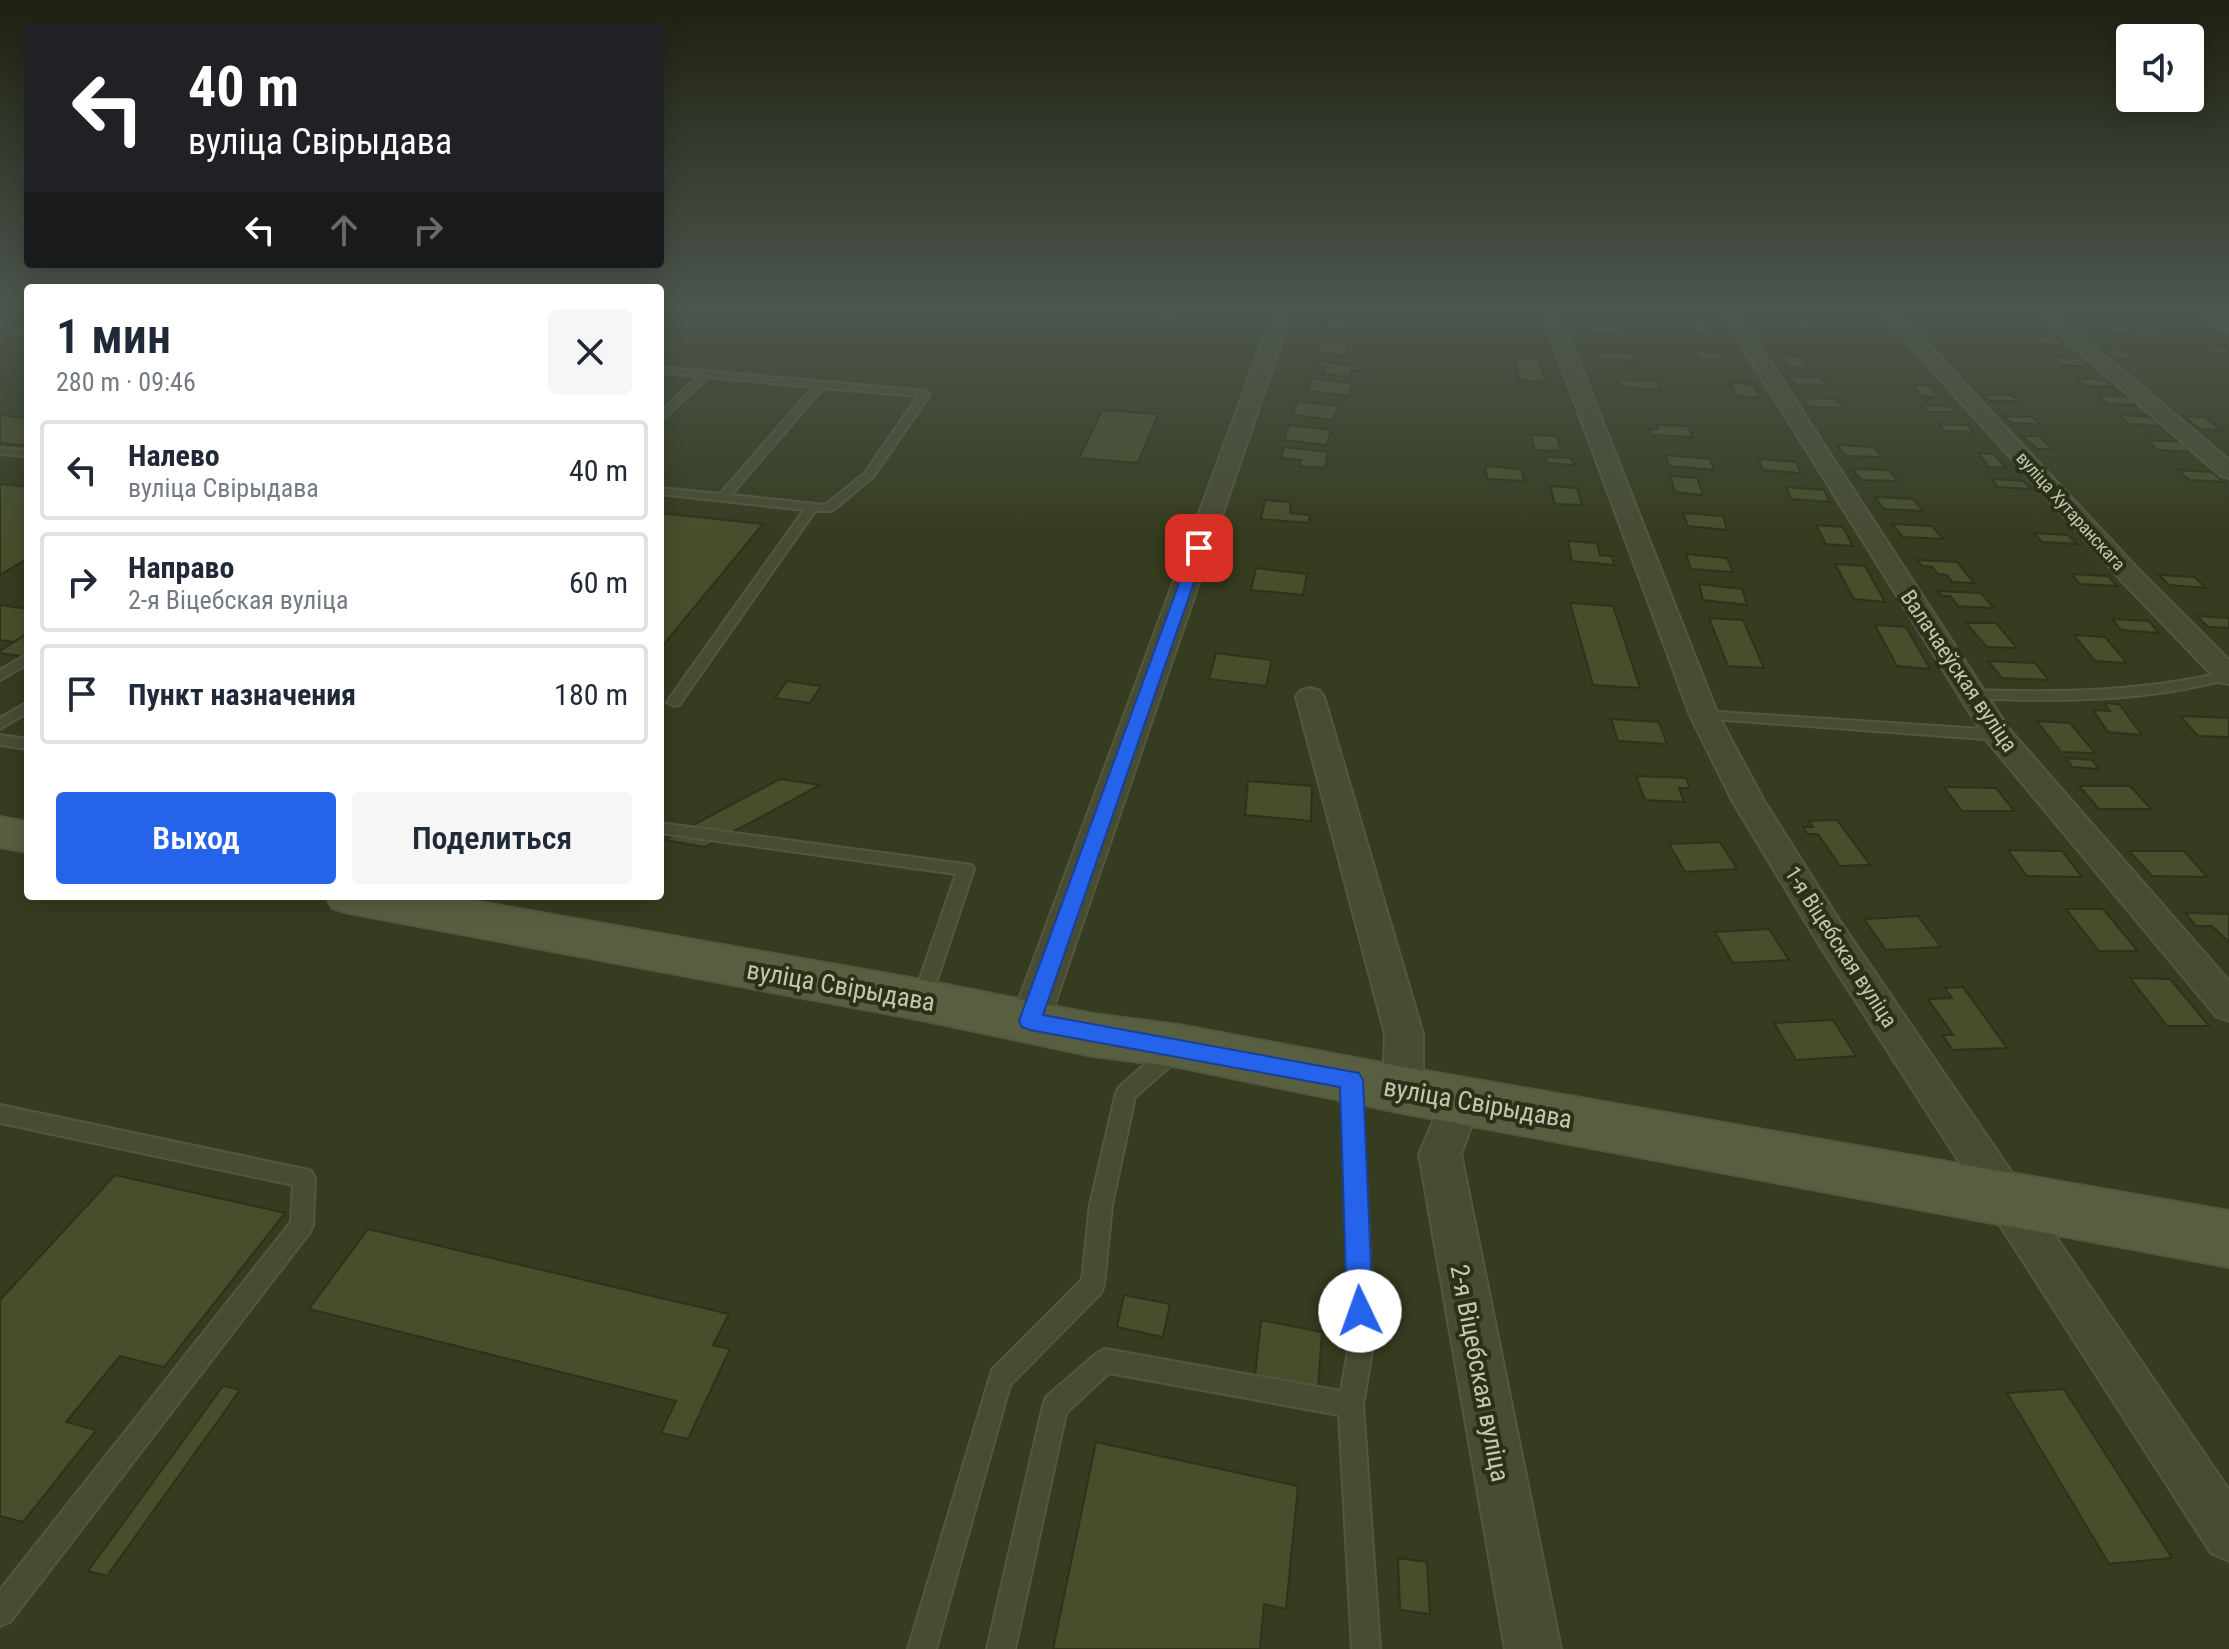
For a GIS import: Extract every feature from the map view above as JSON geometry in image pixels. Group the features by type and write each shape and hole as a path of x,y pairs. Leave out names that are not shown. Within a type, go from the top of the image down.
{"main road":[{"path":"0,832 24,836"},
{"name":"вуліца Свірыдава","path":"398,900 423,902 1093,1035 1179,1046 1461,1101 2229,1239"}],"street":[{"path":"1030,1021 1257,385"},
{"name":"1-я Віцебская вуліца","path":"1578,385 1704,715 1749,802 1829,932 2229,1535"},
{"name":"Валачаеўская вуліца","path":"1775,385 1998,735 2229,1006"},
{"name":"вуліца Хутаранскага","path":"1955,385 2130,575 2229,676"},
{"path":"2128,385 2229,471"},
{"path":"1310,697 1404,1034 1377,1085"},
{"name":"2-я Віцебская вуліца","path":"1461,1101 1440,1154 1441,1165 1533,1649"}],"lane":[{"path":"664,415 695,385"},
{"path":"723,498 820,385"},
{"path":"664,491 828,509 869,475 925,394 831,385"},
{"path":"0,451 24,453"},
{"path":"674,702 812,507"},
{"path":"0,676 24,661"},
{"path":"1971,694 2051,698 2197,686 2229,676"},
{"path":"0,724 24,709"},
{"path":"1704,715 1998,735"},
{"path":"0,740 24,743"},
{"path":"664,829 966,869 922,1000"},
{"path":"922,1649 1000,1378 1093,1285 1101,1205 1126,1093 1179,1046"},
{"path":"1366,1649 1351,1405 1362,1339 1377,1085"},
{"path":"0,1114 304,1178 302,1225 0,1612"},
{"path":"1001,1649 1055,1406 1105,1361 1351,1405"}],"building":[{"path":"1310,385 1352,385 1348,396 1307,391"},
{"path":"1659,385 1661,390 1621,387"},
{"path":"1731,385 1753,385 1760,398 1737,396"},
{"path":"1913,385 1930,386 1938,397 1922,396"},
{"path":"2112,385 2114,387 2084,386"},
{"path":"1984,395 2012,395 2019,401 1991,401"},
{"path":"2098,395 2129,397 2138,405 2107,404"},
{"path":"1803,398 1836,399 1844,408 1810,407"},
{"path":"1298,401 1339,406 1333,420 1292,415"},
{"path":"1921,405 1949,406 1956,412 1928,412"},
{"path":"1102,410 1158,414 1138,463 1079,458"},
{"path":"0,415 24,418 24,446 0,443"},
{"path":"2120,415 2151,417 2161,426 2129,424"},
{"path":"2003,416 2032,417 2040,424 2011,423"},
{"path":"2183,416 2205,417 2221,430 2200,429"},
{"path":"1938,424 1967,425 1974,432 1945,431"},
{"path":"1289,425 1331,430 1327,445 1284,440"},
{"path":"1656,425 1687,426 1693,437 1652,435 1649,429 1658,429"},
{"path":"1531,435 1557,436 1561,451 1535,450"},
{"path":"2022,436 2038,436 2053,449 2037,449"},
{"path":"2148,440 2181,442 2191,452 2157,450"},
{"path":"1837,445 1873,447 1882,457 1846,456"},
{"path":"1284,447 1328,452 1325,468 1299,466 1301,460 1281,458"},
{"path":"1978,453 1994,454 2006,468 1989,467"},
{"path":"1666,455 1710,459 1714,470 1669,466"},
{"path":"1545,457 1571,458 1574,465 1547,463"},
{"path":"1759,459 1796,462 1801,473 1763,470"},
{"path":"1485,466 1521,469 1524,481 1487,479"},
{"path":"1852,469 1889,470 1898,481 1861,480"},
{"path":"2178,470 2212,472 2224,482 2189,480"},
{"path":"1670,476 1697,478 1703,495 1675,492"},
{"path":"1992,479 2023,481 2031,489 1998,487"},
{"path":"0,484 24,487 24,560 0,575"},
{"path":"1550,486 1577,488 1582,505 1555,504"},
{"path":"1786,487 1824,490 1830,502 1791,499"},
{"path":"1875,497 1913,499 1923,511 1884,509"},
{"path":"1265,500 1291,502 1290,513 1310,515 1309,523 1261,519"},
{"path":"664,513 763,524 664,644"},
{"path":"1683,513 1723,516 1727,530 1688,526"},
{"path":"1892,524 1932,526 1943,539 1903,537"},
{"path":"1816,525 1843,527 1853,546 1826,544"},
{"path":"2034,533 2068,535 2077,544 2042,542"},
{"path":"1568,541 1597,543 1600,555 1612,556 1614,565 1572,561"},
{"path":"1686,554 1727,558 1733,572 1691,569"},
{"path":"1917,560 1957,562 1974,583 1952,582 1947,575 1938,574 1932,567 1922,566"},
{"path":"1835,564 1865,566 1885,602 1854,599"},
{"path":"1256,568 1307,574 1303,595 1251,590"},
{"path":"2072,574 2108,576 2117,586 2080,584"},
{"path":"2159,575 2195,577 2205,588 2169,585"},
{"path":"1699,584 1742,589 1747,605 1703,600"},
{"path":"1938,591 1981,593 1994,608 1958,606 1950,596 1942,596"},
{"path":"1570,603 1613,606 1640,688 1593,685"},
{"path":"0,605 24,608 24,636 14,642 0,640"},
{"path":"2197,616 2229,618 2229,628 2208,627"},
{"path":"1709,618 1743,620 1764,668 1728,666"},
{"path":"2112,619 2149,621 2159,633 2121,630"},
{"path":"1966,623 1996,623 2017,648 1987,647"},
{"path":"1875,625 1906,627 1930,669 1897,666"},
{"path":"2074,635 2105,637 2127,663 2095,661"},
{"path":"24,636 24,656 0,651"},
{"path":"1216,653 1272,660 1266,686 1209,679"},
{"path":"1988,661 2035,663 2049,680 2002,678"},
{"path":"787,681 821,686 810,703 775,698"},
{"path":"2104,703 2119,704 2142,735 2108,732 2093,710 2110,711"},
{"path":"2180,716 2229,718 2229,737 2198,736"},
{"path":"1611,719 1659,722 1667,744 1618,741"},
{"path":"2037,721 2070,723 2095,753 2061,752"},
{"path":"2066,758 2092,760 2099,769 2072,767"},
{"path":"1636,776 1686,778 1690,788 1679,788 1684,802 1645,800"},
{"path":"780,779 820,785 705,847 665,840"},
{"path":"1248,781 1312,786 1311,821 1245,815"},
{"path":"2079,786 2130,786 2151,809 2099,809"},
{"path":"1944,787 1996,788 2014,811 1962,811"},
{"path":"1837,820 1870,865 1840,866 1818,834 1808,834 1803,827 1813,827 1809,821"},
{"path":"1720,842 1737,869 1685,872 1669,844"},
{"path":"2008,850 2062,851 2082,877 2027,876"},
{"path":"2129,851 2184,851 2207,877 2152,876"},
{"path":"2066,909 2103,909 2138,951 2099,951"},
{"path":"2185,913 2229,914 2229,942 2212,926 2196,926"},
{"path":"1918,916 1941,947 1886,950 1864,919"},
{"path":"1769,929 1789,960 1733,963 1715,932"},
{"path":"2130,978 2170,979 2209,1026 2167,1026"},
{"path":"1963,987 2007,1048 1953,1050 1942,1035 1953,1035 1928,999 1952,998 1945,988"},
{"path":"1833,1020 1856,1056 1796,1060 1774,1023"},
{"path":"115,1175 285,1213 164,1367 120,1356 66,1422 96,1430 23,1522 0,1516 0,1300"},
{"path":"368,1229 729,1314 713,1345 730,1349 688,1439 661,1433 676,1401 309,1309"},
{"path":"1124,1295 1170,1304 1163,1337 1117,1327"},
{"path":"1261,1320 1322,1332 1318,1389 1255,1376"},
{"path":"223,1386 240,1390 107,1576 88,1571"},
{"path":"2064,1389 2172,1558 2109,1564 2007,1393"},
{"path":"1096,1442 1298,1486 1286,1609 1264,1604 1260,1649 1053,1649"},
{"path":"1398,1558 1427,1562 1430,1614 1400,1610"}],"route":[{"path":"1199,548 1030,1021 1351,1080 1360,1311"}]}
